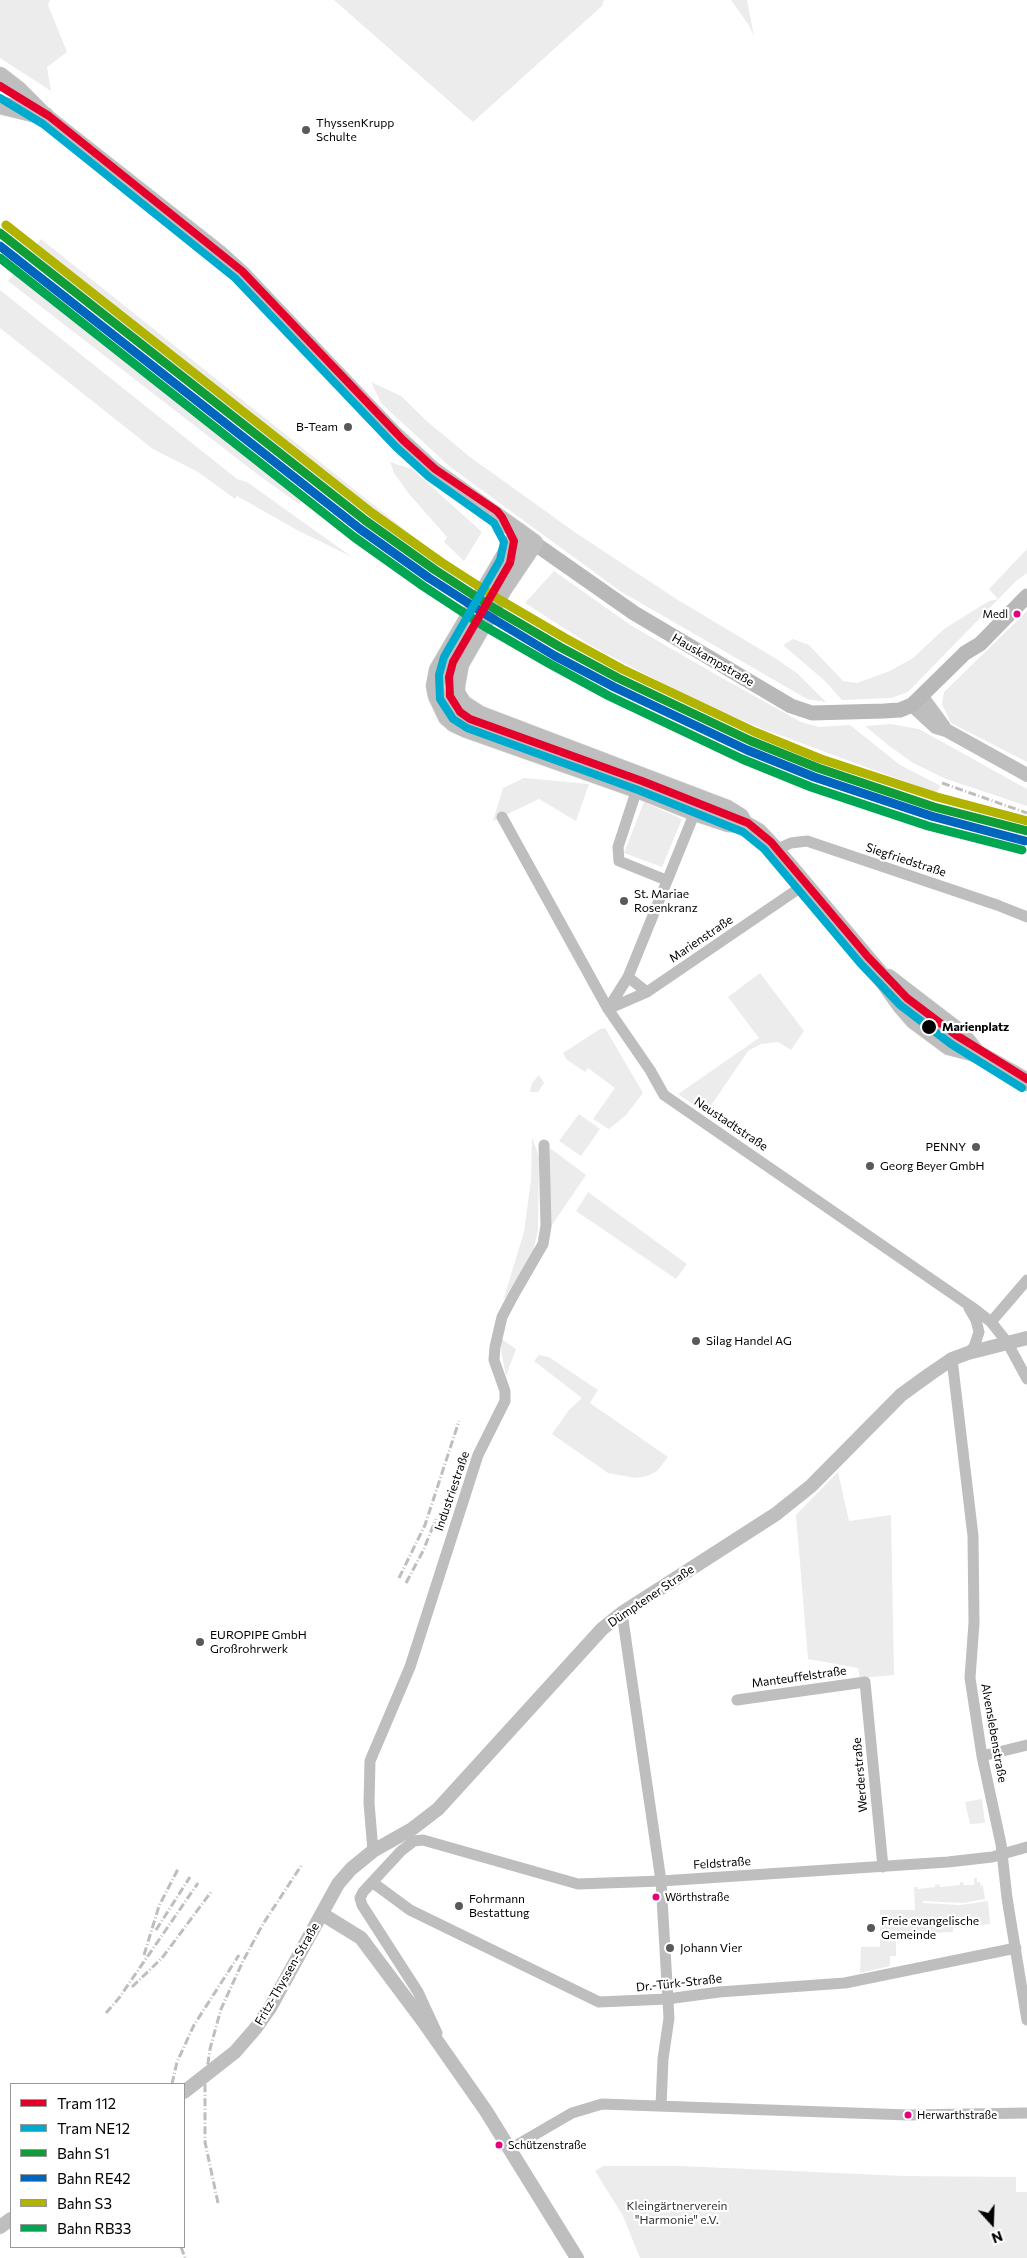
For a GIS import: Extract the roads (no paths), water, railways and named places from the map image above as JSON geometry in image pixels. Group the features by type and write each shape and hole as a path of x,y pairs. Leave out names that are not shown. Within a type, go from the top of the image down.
{"main road":[{"path":"0,76 45,116 219,254 242,275 392,433 432,470 526,538 497,584 441,664 436,677 438,702 454,723 695,812 728,822 744,824 783,846 804,885 877,971 901,1005 929,1032 949,1046 976,1053 1027,1082"},
{"path":"1,106 45,116"},
{"name":"Hauskampstraße","path":"526,538 634,613 791,706 812,713 830,714 900,710 917,701"},
{"path":"497,584 460,664 456,686 463,704 480,714 727,809 740,817 744,824"},
{"path":"965,653 973,638 1027,585"},
{"path":"917,701 965,653 980,644 1027,596"}],"street":[{"path":"917,701 936,727 946,730 1027,775"},
{"path":"637,789 618,848 619,861 666,880"},
{"path":"608,1009 628,976 695,812"},
{"name":"Neustadtstraße","path":"502,817 608,1009 650,1070 664,1095 966,1302 991,1322 1007,1342 1027,1379"},
{"name":"Siegfriedstraße","path":"783,846 807,841 997,905 1027,917"},
{"name":"Marienstraße","path":"608,1009 647,992 804,885"},
{"path":"628,976 647,992"},
{"name":"Industriestraße","path":"373,1851 369,1803 370,1761 410,1667 478,1455 505,1401 505,1391 494,1360 494,1347 502,1317 512,1296 543,1244 546,1226 544,1145"},
{"path":"991,1322 1027,1280"},
{"path":"966,1302 976,1320 979,1332 974,1347 968,1353"},
{"name":"Dümptener Straße","path":"322,1914 338,1884 351,1869 373,1851 412,1828 438,1809 602,1628 622,1613 776,1514 811,1486 902,1395 952,1359 1007,1342 1027,1338"},
{"name":"Alvenslebenstraße","path":"952,1359 972,1536 974,1623 970,1678 982,1756 1002,1844 1001,1853 1027,2020"},
{"path":"622,1613 661,1880 669,2018 663,2059 661,2106"},
{"name":"Manteuffelstraße","path":"737,1700 865,1682"},
{"name":"Werderstraße","path":"865,1682 883,1867"},
{"path":"982,1756 1027,1745"},
{"name":"Feldstraße","path":"372,1882 414,1840 422,1840 578,1884 883,1867 956,1861 992,1857 1027,1847"},
{"path":"372,1882 360,1898 362,1905 418,1992 444,2048"},
{"name":"Dr.-Türk-Straße","path":"372,1882 410,1910 599,2002 612,2003 667,1999 719,1992 845,1982 1016,1948"},
{"path":"322,1914 361,1938 444,2048 510,2149 577,2258"},
{"name":"Fritz-Thyssen-Straße","path":"185,2091 234,2052 255,2029 270,2008 322,1914"},
{"path":"510,2149 572,2113 602,2104 908,2115 1027,2112"}],"railway":[{"path":"942,783 1027,813"},
{"path":"399,1578 425,1525 459,1421"},
{"path":"406,1583 423,1551 436,1519"},
{"path":"218,2203 205,2142 205,2084 210,2049 221,2009 243,1961 263,1924 301,1866"},
{"path":"144,1955 159,1906 178,1869"},
{"path":"156,1930 190,1877"},
{"path":"106,2013 119,1998 198,1883"},
{"path":"132,1987 162,1958 211,1892"},
{"path":"172,2083 177,2062 194,2025 239,1955"},
{"path":"181,2248 185,2258"}],"tram line":[{"name":"112","path":"0,86 49,116 242,271 403,440 435,469 497,511 502,517 514,541 510,563 453,662 449,677 450,696 460,712 470,719 642,781 748,823 771,842 868,957 907,998 956,1035 1027,1079"},
{"name":"NE12","path":"0,98 43,124 235,278 396,447 429,477 494,523 504,542 500,560 444,657 439,675 440,699 453,719 467,728 638,790 743,832 764,849 860,963 900,1005 951,1044 1022,1088"}],"rail line":[{"name":"S3","path":"6,225 372,513 441,562 500,600 565,638 622,669 755,732 821,759 937,797 1027,821"},
{"name":"S1","path":"0,233 366,521 435,570 495,609 560,647 618,678 751,741 818,768 934,807 1027,831"},
{"name":"RE42","path":"0,246 360,529 429,578 555,656 614,687 747,750 814,777 931,816 1025,841"},
{"name":"RB33","path":"0,258 354,537 484,626 609,696 742,759 811,787 928,826 1022,850"}],"place":[{"name":"ThyssenKrupp Schulte","path":"306,130"},
{"name":"B-Team","path":"348,427"},
{"name":"Medl","path":"1017,614"},
{"name":"St. Mariae Rosenkranz","path":"624,901"},
{"name":"Marienplatz","path":"929,1027"},
{"name":"PENNY","path":"976,1147"},
{"name":"Georg Beyer GmbH","path":"870,1166"},
{"name":"Silag Handel AG","path":"696,1341"},
{"name":"EUROPIPE GmbH Großrohrwerk","path":"200,1642"},
{"name":"Wörthstraße","path":"656,1897"},
{"name":"Fohrmann Bestattung","path":"459,1906"},
{"name":"Freie evangelische Gemeinde","path":"871,1928"},
{"name":"Johann Vier","path":"670,1948"},
{"name":"Herwarthstraße","path":"908,2115"},
{"name":"Schützenstraße","path":"499,2145"}],"park label":[{"name":"Kleingärtnerverein \"Harmonie\" e.V.","path":"677,2213"}]}
